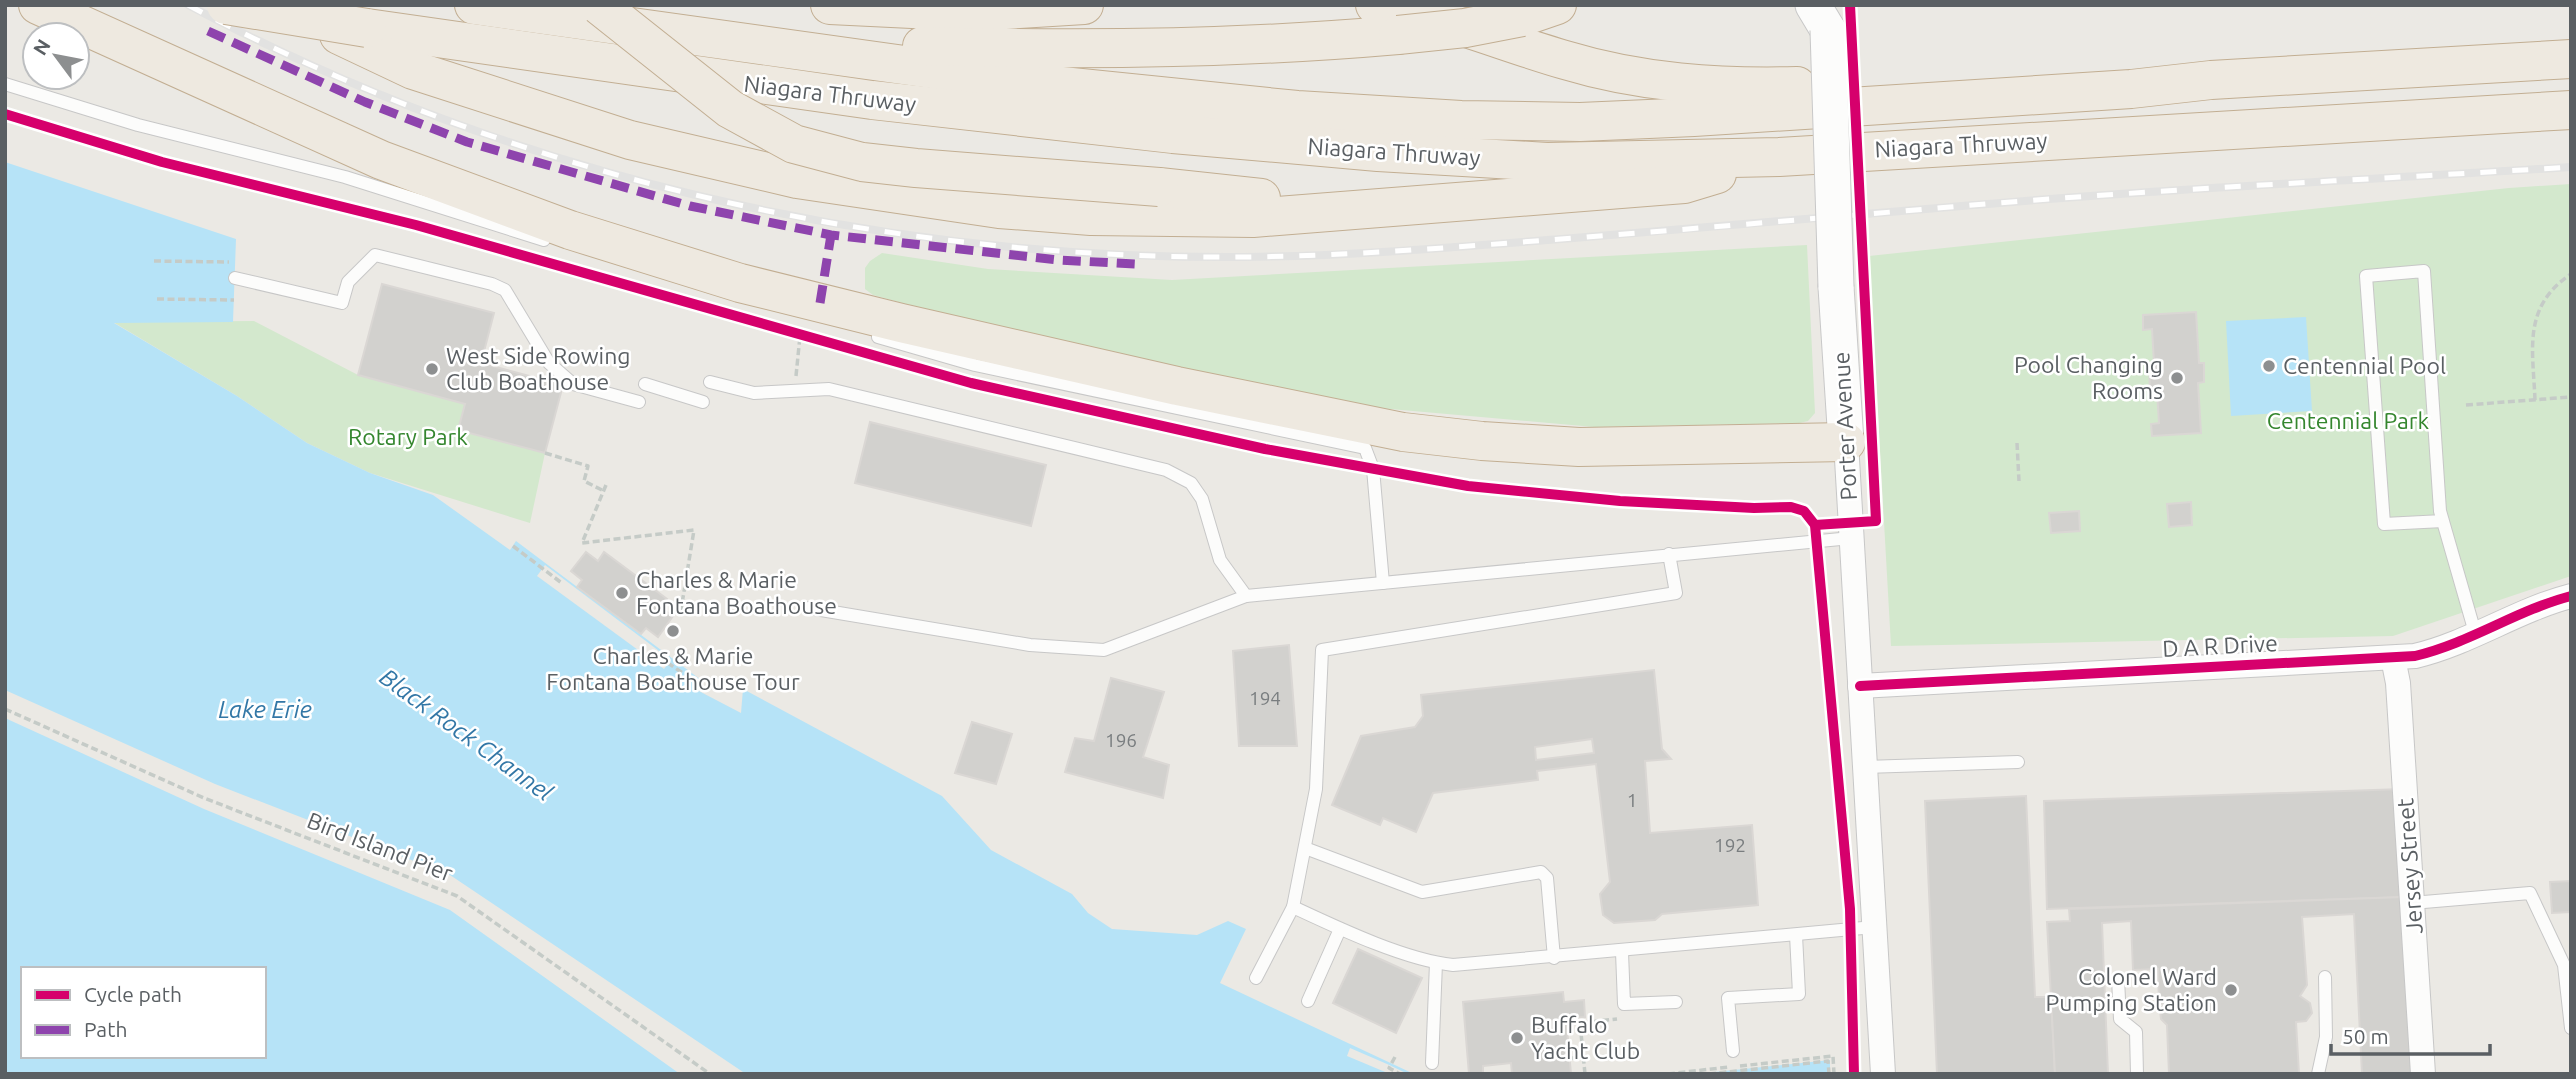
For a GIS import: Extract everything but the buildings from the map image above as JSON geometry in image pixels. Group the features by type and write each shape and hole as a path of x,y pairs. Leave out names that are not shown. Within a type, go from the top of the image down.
{"highway":[{"path":"38,5 381,160 570,230 740,283 901,323 1177,386 1403,432 1579,447 1846,442"},
{"name":"Niagara Thruway","path":"226,5 785,89 1186,135 1378,152 1547,162 1779,157 2571,110"},
{"path":"286,5 377,54 478,92 630,140 797,179 949,202 1091,216 1253,218 1327,210 1535,197 1684,184 1779,157"},
{"name":"Niagara Thruway","path":"474,5 764,47 1181,99 1297,110 1474,120 1580,122 1694,117 2131,89 2211,80 2571,59"},
{"path":"599,5 730,109 794,144 862,162 1245,194 1327,210"},
{"path":"830,5 974,12 1084,5"},
{"path":"1375,5 1465,28 1564,60 1669,83 1750,87 1802,86 2132,66 2211,80"},
{"path":"764,47 849,40 985,48 1168,50 1268,47 1465,29 1539,11"}],"street":[{"name":"Porter Avenue","path":"1823,13 1836,286 1883,1074"},
{"name":"D A R Drive","path":"1860,687 2393,658 2438,650 2476,636 2549,602 2571,596"},
{"name":"Jersey Street","path":"2393,658 2398,683 2423,1074"}],"lane":[{"path":"5,84 138,125 345,177 553,243"},
{"path":"235,278 342,303 348,282 375,255 492,284 505,289 549,363 573,384 639,402"},
{"path":"2443,521 2384,524 2367,276 2424,271 2443,521 2476,636"},
{"path":"711,289 751,300"},
{"path":"870,334 975,365 1365,448 1373,469 1383,583"},
{"path":"710,382 754,393 829,389 1166,470 1191,483 1202,499 1220,560 1246,596"},
{"path":"645,383 703,402"},
{"path":"809,608 1030,645 1104,650 1246,596 1851,538"},
{"path":"1256,978 1293,907 1305,848 1316,789 1322,650 1676,593 1669,554"},
{"path":"1865,767 2018,762"},
{"path":"1305,848 1422,892 1541,872 1547,878 1554,958"},
{"path":"2412,903 2530,893 2564,965 2571,1028"},
{"path":"1293,907 1340,929 1436,963 1453,965 1874,928"},
{"path":"1308,1001 1340,929"},
{"path":"1733,1051 1728,998 1799,995 1796,935"},
{"path":"1622,951 1624,1004 1676,1002"},
{"path":"1432,1063 1436,963"},
{"path":"2318,1074 2326,1037 2325,976"},
{"path":"2118,979 2120,1019 2136,1032 2137,1074"}],"path":[{"path":"155,261 235,262"},
{"path":"2535,400 2532,331 2535,318 2541,306 2571,274"},
{"path":"156,299 234,300"},
{"path":"797,365 800,336"},
{"path":"2466,405 2571,397"},
{"path":"2017,443 2019,481"},
{"path":"545,453 588,466 584,481 604,491"},
{"path":"606,485 582,543 694,530 680,616"},
{"path":"513,546 563,584"},
{"path":"650,651 699,684"},
{"path":"1585,1074 1580,1023 1617,1019"},
{"path":"1668,1074 1833,1056 1834,1074"},
{"path":"1395,1057 1389,1068 1400,1074"},
{"path":"1570,1058 1583,1058"},
{"path":"1709,1074 1828,1061 1829,1074"}],"green space":[{"name":"Centennial Park","path":"2571,184 2571,576 2393,636 1891,646 1869,256 2509,188"},
{"path":"1807,245 1815,413 1808,421 1800,423 1594,427 1379,408 1222,378 906,304 873,295 865,289 865,268 882,253 988,269 1172,280"},
{"name":"Rotary Park","path":"254,321 358,375 465,404 545,453 530,523 370,473 307,443 237,396 113,322"}],"water":[{"name":"Lake Erie","path":"5,162 236,239 233,322 114,323 237,396 307,443 370,473 433,495 510,550 516,541 701,680 695,689 741,713 743,689 942,796 991,850 1072,894 1088,913 1112,929 1197,935 1228,921 1246,929 1220,983 1414,1074 5,1074"},
{"name":"Centennial Pool","path":"2306,317 2312,411 2231,416 2226,321"},
{"path":"1830,1060 1830,1074 1695,1074"}],"pier":[{"path":"545,565 671,660 664,669 537,576"},
{"path":"5,690 215,784 450,875 746,1074 680,1074 450,910 204,809 5,718"},
{"path":"1350,1048 1408,1074 1390,1074 1347,1056"}],"railway":[{"path":"188,5 311,65 438,117 568,161 701,196 836,224 972,243 1108,254 1245,257 1403,251 2105,195 2571,167"}],"marked path":[{"path":"208,31 365,102 467,142 690,206 831,235 1059,260 1135,264"},
{"path":"820,303 831,235"}],"cycle path":[{"path":"1815,525 1876,521 1850,5"},
{"path":"5,114 162,162 416,225 971,383 1265,449 1468,486 1620,501 1754,508 1791,507 1804,511 1815,525 1850,909 1854,1074"},
{"path":"1860,686 2415,656 2455,643 2532,609 2571,596"}],"place":[{"name":"Centennial Pool","path":"2269,366"},
{"name":"West Side Rowing Club Boathouse","path":"432,369"},
{"name":"Pool Changing Rooms","path":"2177,378"},
{"name":"Charles & Marie Fontana Boathouse","path":"622,593"},
{"name":"Charles & Marie Fontana Boathouse Tour","path":"673,631"},
{"name":"Colonel Ward Pumping Station","path":"2231,990"},
{"name":"Buffalo Yacht Club","path":"1517,1038"}],"water label":[{"name":"Black Rock Channel","path":"466,735"}]}
